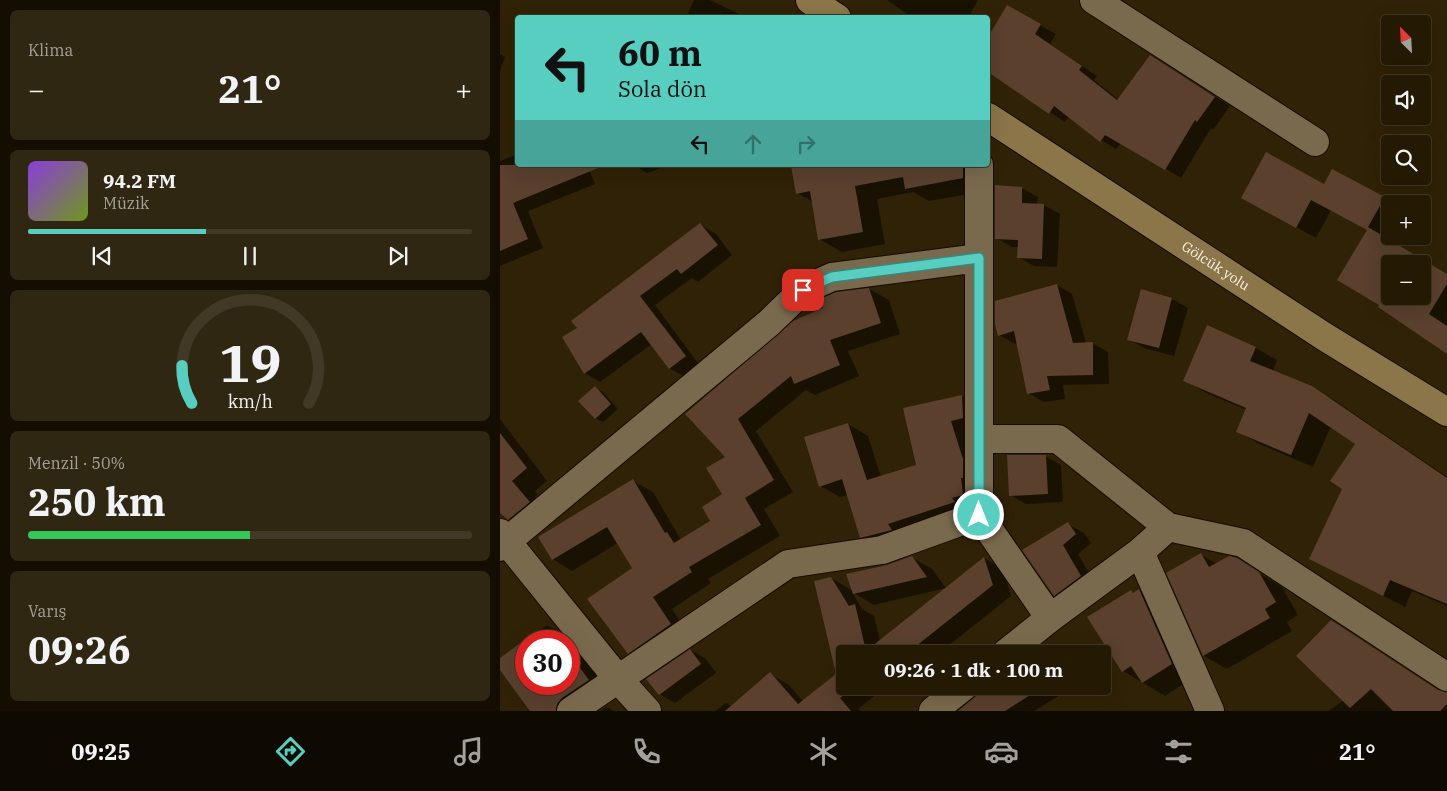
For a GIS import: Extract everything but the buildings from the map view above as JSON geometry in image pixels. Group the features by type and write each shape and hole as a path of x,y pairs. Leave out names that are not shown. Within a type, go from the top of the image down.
{"main road":[{"path":"810,0 832,15"},
{"name":"Gölcük yolu","path":"990,118 1325,337 1447,412"}],"street":[{"path":"1094,0 1315,142"},
{"path":"979,167 979,515 1050,618"},
{"path":"647,711 503,541 770,323 803,290 832,277 979,258"},
{"path":"979,439 1058,438 1168,527 1243,543 1447,677"},
{"path":"571,711 788,564 882,550 979,515"},
{"path":"1017,645 1050,618 1140,552 1168,527"},
{"path":"1140,552 1210,711"},
{"path":"933,711 953,695"}],"route":[{"path":"803,290 832,277 979,258 979,515"}]}
